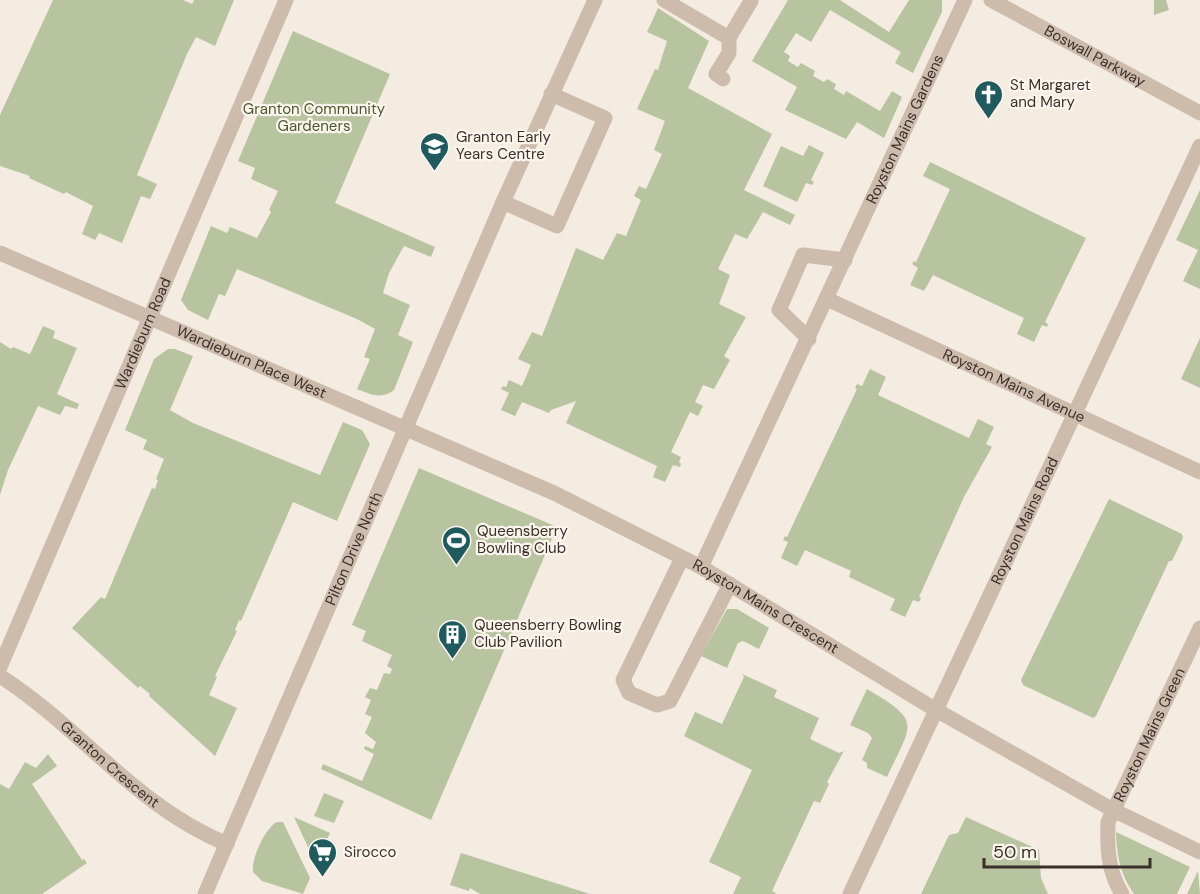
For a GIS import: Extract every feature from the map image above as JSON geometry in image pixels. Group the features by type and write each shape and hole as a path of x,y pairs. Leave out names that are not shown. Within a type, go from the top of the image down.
{"street":[{"name":"Wardieburn Road","path":"0,666 286,0"},
{"name":"Pilton Drive North","path":"205,894 503,202 595,0"},
{"path":"664,0 729,38"},
{"name":"Royston Mains Gardens","path":"701,567 965,0"},
{"name":"Boswall Parkway","path":"991,0 1200,113"},
{"path":"723,79 716,74 729,52 729,38 751,1"},
{"path":"503,202 557,226 605,118 551,94"},
{"name":"Royston Mains Road","path":"850,894 1200,146"},
{"name":"Wardieburn Place West","path":"0,253 406,428"},
{"path":"809,339 778,310 803,255 845,260"},
{"name":"Royston Mains Avenue","path":"827,299 1200,471"},
{"name":"Royston Mains Crescent","path":"406,428 554,493 701,567 936,710 1113,810 1200,852"},
{"path":"682,558 623,680 629,693 657,705 670,700 730,584"},
{"name":"Royston Mains Green","path":"1113,810 1200,628"},
{"name":"Granton Crescent","path":"0,676 37,702 154,804 226,844"},
{"path":"1113,810 1108,822 1107,854 1111,871 1122,894"}],"green space":[{"path":"53,0 183,0 192,4 194,0 234,0 215,46 196,37 187,54 137,175 157,184 150,199 141,196 122,243 99,233 95,240 82,234 93,206 66,192 64,194 29,178 30,176 0,166 0,115"},
{"path":"788,0 840,0 889,32 909,0 942,0 942,12 913,73 895,63 901,52 830,10 811,42 796,33 784,52 790,56 788,61 798,67 801,63 815,71 813,76 824,82 827,79 836,84 834,89 844,95 846,91 880,111 892,91 902,97 884,138 857,122 846,139 785,110 797,87 752,61"},
{"path":"1154,0 1166,0 1169,10 1154,15"},
{"path":"658,8 709,41 688,88 772,134 744,190 795,215 790,225 763,212 747,239 735,234 718,269 730,275 719,304 746,317 724,356 730,360 714,389 703,385 695,402 703,406 698,416 690,412 671,452 681,457 680,467 673,465 665,482 653,477 657,466 566,423 576,401 551,410 549,413 522,402 515,416 501,410 509,393 501,389 503,386 506,387 509,380 522,386 531,365 518,359 532,332 542,336 576,248 603,260 617,233 626,236 641,200 634,196 639,186 646,189 662,154 654,150 665,121 637,109 655,69 658,70 667,41 647,32"},
{"name":"Granton Community Gardeners","path":"293,31 390,74 335,203 435,247 431,257 404,246 389,273 383,293 410,305 398,335 413,342 394,390 385,395 366,393 357,389 370,359 364,357 375,329 357,319 237,269 225,296 219,294 208,320 188,310 181,300 211,226 227,233 230,227 257,238 271,212 269,210 278,191 251,179 255,168 238,161"},
{"path":"809,145 824,153 811,180 814,182 812,185 806,183 797,202 763,186 781,146 803,156"},
{"path":"930,162 1086,238 1045,322 1048,324 1047,327 1042,325 1034,342 1017,334 1024,318 933,275 924,291 910,285 918,268 912,264 916,262 950,189 923,176"},
{"path":"1200,190 1200,289 1183,281 1198,250 1176,240"},
{"path":"43,326 55,331 53,338 77,348 57,394 79,404 77,409 65,406 60,415 38,406 8,470 0,495 0,342 11,349 13,347 30,354"},
{"path":"1200,338 1200,388 1181,379"},
{"path":"168,349 175,349 193,356 170,410 193,423 320,475 343,422 362,430 370,444 337,521 293,502 241,621 239,620 235,630 237,631 215,676 217,677 209,695 237,708 215,756 149,696 150,694 140,686 138,688 72,628 101,597 105,599 152,488 155,489 158,480 156,479 164,459 143,449 147,440 125,430 154,359"},
{"path":"870,369 886,377 878,395 969,438 978,419 994,427 986,444 992,447 964,497 919,597 921,598 919,602 913,600 905,617 890,610 895,599 849,577 851,571 805,550 797,566 781,558 788,542 783,540 785,536 787,537 857,389 855,388 857,384 862,386"},
{"path":"419,468 557,527 431,820 321,769 323,764 362,781 374,754 364,749 365,746 373,749 376,742 365,733 372,717 365,714 371,700 365,697 370,688 377,690 384,673 390,674 392,669 387,666 392,655 362,641 366,631 352,625"},
{"path":"1109,499 1182,534 1183,538 1172,561 1169,561 1096,716 1093,718 1023,685 1021,680"},
{"path":"727,609 737,609 769,628 759,649 743,641 738,643 727,668 701,656"},
{"path":"742,674 777,690 774,697 819,718 810,739 839,753 844,751 827,782 829,784 820,803 814,801 772,891 777,894 733,894 741,877 709,862 752,770 684,736 695,712 722,724 744,677"},
{"path":"867,689 897,709 905,717 907,725 902,745 887,777 867,768 867,763 862,760 872,738 868,733 850,725"},
{"path":"48,754 57,766 32,784 82,860 84,859 87,863 42,894 0,894 0,784 9,789 25,762 36,768"},
{"path":"324,793 344,801 334,823 314,816"},
{"path":"294,817 330,833 316,864"},
{"path":"966,817 1039,850 1041,878 1048,894 921,894 949,835 958,833"},
{"path":"283,822 310,878 303,894 262,881 253,872 254,860 260,844 272,825"},
{"path":"1116,832 1190,867 1177,894 1134,894 1125,879 1120,864"},
{"path":"461,853 590,894 480,894 470,888 469,891 450,885"},
{"path":"1198,871 1200,894 1187,894"}],"place":[{"name":"St Margaret and Mary","path":"989,120"},
{"name":"Granton Early Years Centre","path":"435,172"},
{"name":"Queensberry Bowling Club","path":"456,566"},
{"name":"Queensberry Bowling Club Pavilion","path":"453,660"},
{"name":"Sirocco","path":"323,878"}]}
